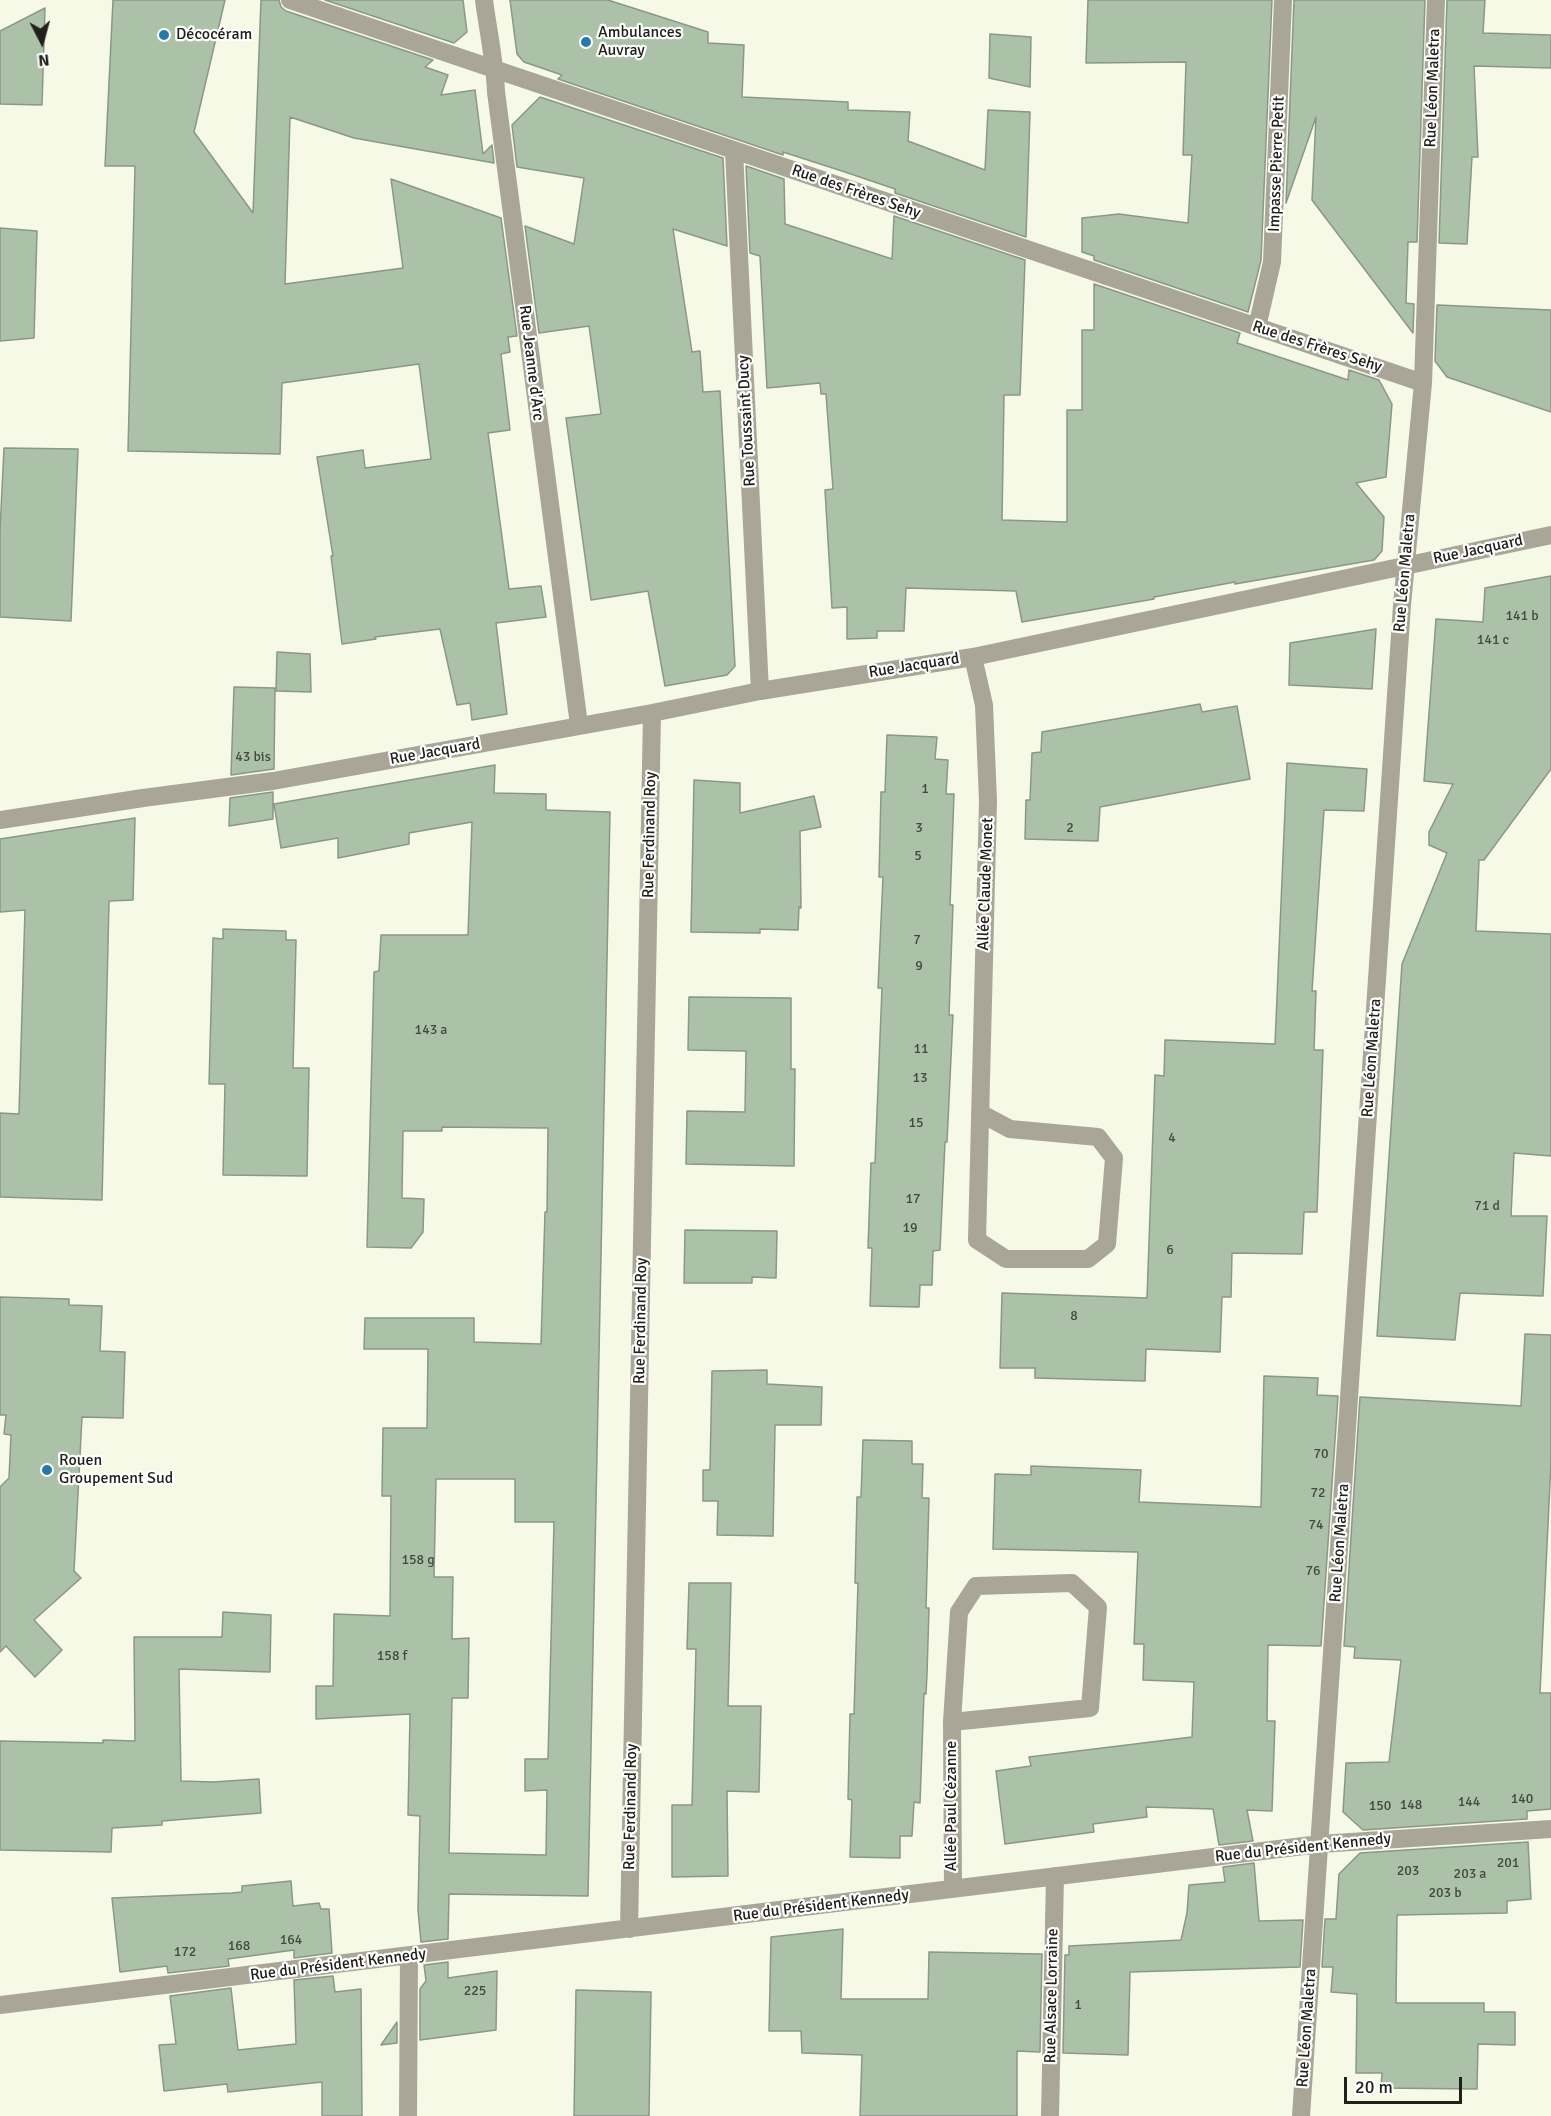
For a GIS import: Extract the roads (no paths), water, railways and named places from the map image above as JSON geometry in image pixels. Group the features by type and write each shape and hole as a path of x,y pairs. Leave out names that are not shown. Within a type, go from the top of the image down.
{"street":[{"name":"Rue des Frères Sehy","path":"290,0 1423,383"},
{"name":"Rue Jeanne d'Arc","path":"484,0 495,70 497,104 579,725"},
{"name":"Impasse Pierre Petit","path":"1257,327 1272,262 1283,0"},
{"name":"Rue Léon Maletra","path":"1301,2116 1405,566 1423,383 1436,0"},
{"name":"Rue Toussaint Ducy","path":"734,151 760,691"},
{"name":"Rue Jacquard","path":"0,820 273,781 652,713 760,691 973,657 1551,535"},
{"name":"Allée Claude Monet","path":"973,657 984,705 988,801 976,1240 1006,1259 1088,1260 1107,1244 1114,1158 1098,1137 1010,1129 980,1113"},
{"name":"Rue Ferdinand Roy","path":"629,1929 652,713"},
{"name":"Allée Paul Cézanne","path":"952,1722 1090,1708 1098,1607 1072,1583 976,1586 959,1612 952,1722 953,1889"},
{"name":"Rue du Président Kennedy","path":"0,2005 1320,1844 1551,1829"},
{"name":"Rue Alsace Lorraine","path":"1050,2116 1055,1876"},
{"path":"408,2116 409,1956"}],"place":[{"name":"Décocéram","path":"164,35"},
{"name":"Ambulances Auvray","path":"586,42"},
{"name":"Rouen Groupement Sud","path":"47,1470"}]}
